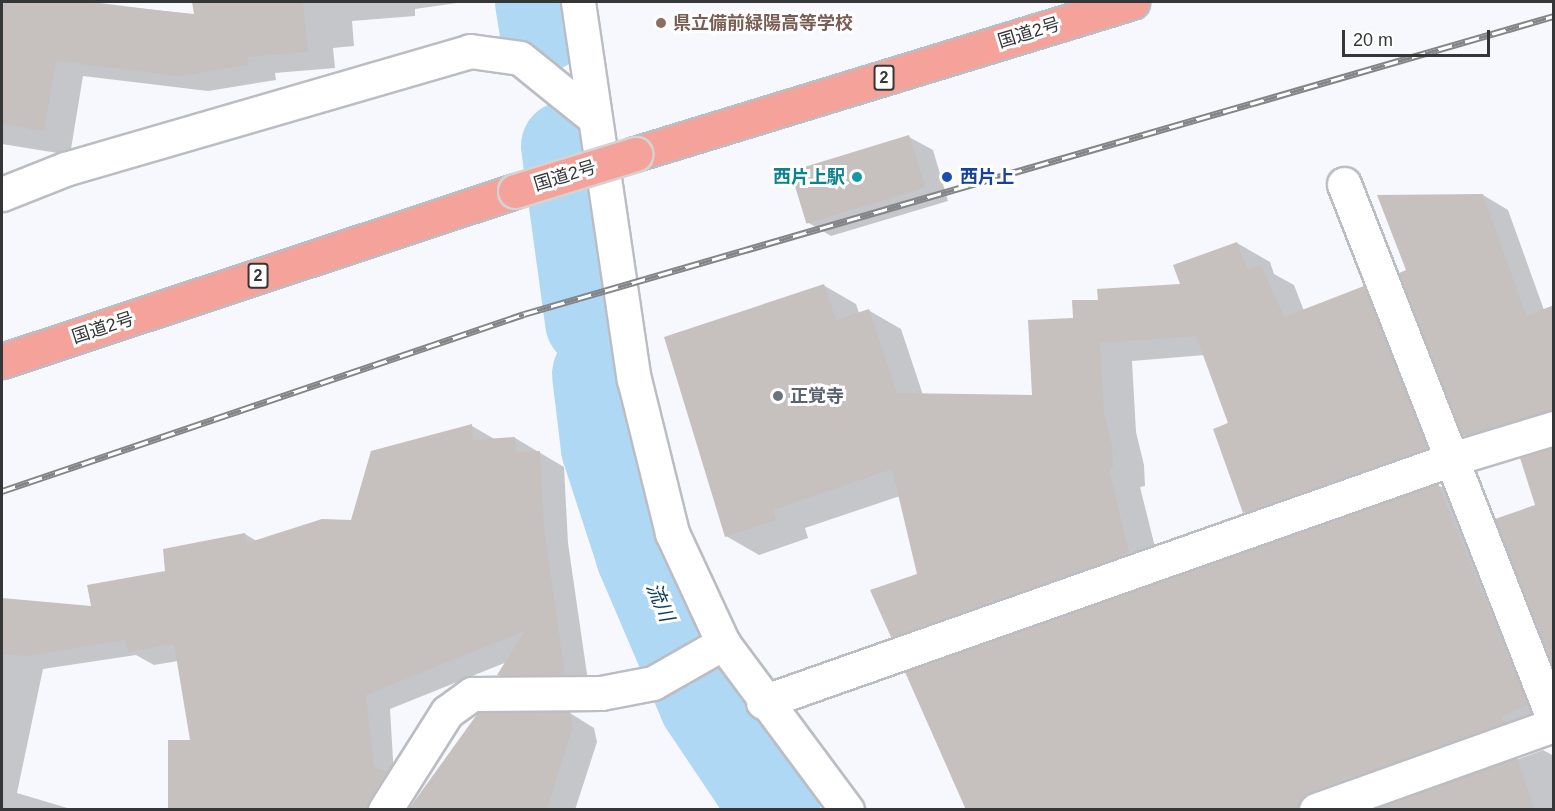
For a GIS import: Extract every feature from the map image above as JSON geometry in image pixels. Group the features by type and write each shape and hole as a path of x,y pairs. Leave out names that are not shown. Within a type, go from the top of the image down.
{"highway":[{"name":"国道2号","path":"2,361 515,191 1132,2"}],"street":[{"path":"578,2 593,117 634,379 672,533 713,650 764,702 847,810"},
{"path":"2,194 65,169 470,51 520,58 593,117"},
{"path":"1316,810 1554,723 1455,458 1344,184"},
{"path":"764,702 1455,458 1554,428"},
{"path":"385,810 447,712 472,694 601,693 662,678 713,650"}],"building":[{"path":"2,2 79,2 194,14 192,2 303,2 308,52 247,57 249,65 179,76 56,61 44,131 2,124"},
{"name":"西片上駅","path":"909,135 925,188 806,224 790,171"},
{"path":"1483,194 1526,316 1554,305 1554,410 1463,436 1399,273 1406,270 1377,195"},
{"path":"1237,242 1248,270 1261,265 1284,317 1364,286 1427,448 1243,513 1213,429 1228,423 1196,336 1100,343 1104,412 1112,446 1113,467 1109,469 1129,553 891,637 870,590 917,574 892,469 773,510 776,520 725,537 664,337 824,284 836,320 869,309 897,393 1032,395 1028,320 1073,318 1072,300 1098,300 1097,289 1180,284 1173,265"},
{"path":"472,424 473,440 515,437 516,453 540,451 544,528 565,675 497,675 525,631 366,695 374,767 387,771 366,810 168,810 168,740 190,740 174,644 128,652 125,640 26,656 2,654 2,598 91,606 87,585 165,571 163,549 245,533 247,543 322,519 351,520 371,451"},
{"path":"1554,448 1554,668 1495,519 1535,505 1520,458"},
{"path":"1438,484 1528,705 1502,716 1504,723 1310,792 1298,810 966,810 905,672"},
{"path":"570,712 572,728 547,810 408,810 478,713"},
{"path":"1517,758 1535,810 1373,810"}],"waterway":[{"name":"流川","path":"540,2 544,27"},
{"path":"566,146 590,322"},
{"name":"流川","path":"597,374 606,448 641,556 704,704 775,810"}],"railway":[{"path":"2,491 524,314 1554,16"}],"place":[{"name":"県立備前緑陽高等学校","path":"661,23"},
{"name":"西片上駅","path":"857,177"},
{"name":"西片上","path":"947,177"},
{"name":"正覚寺","path":"778,396"}]}
